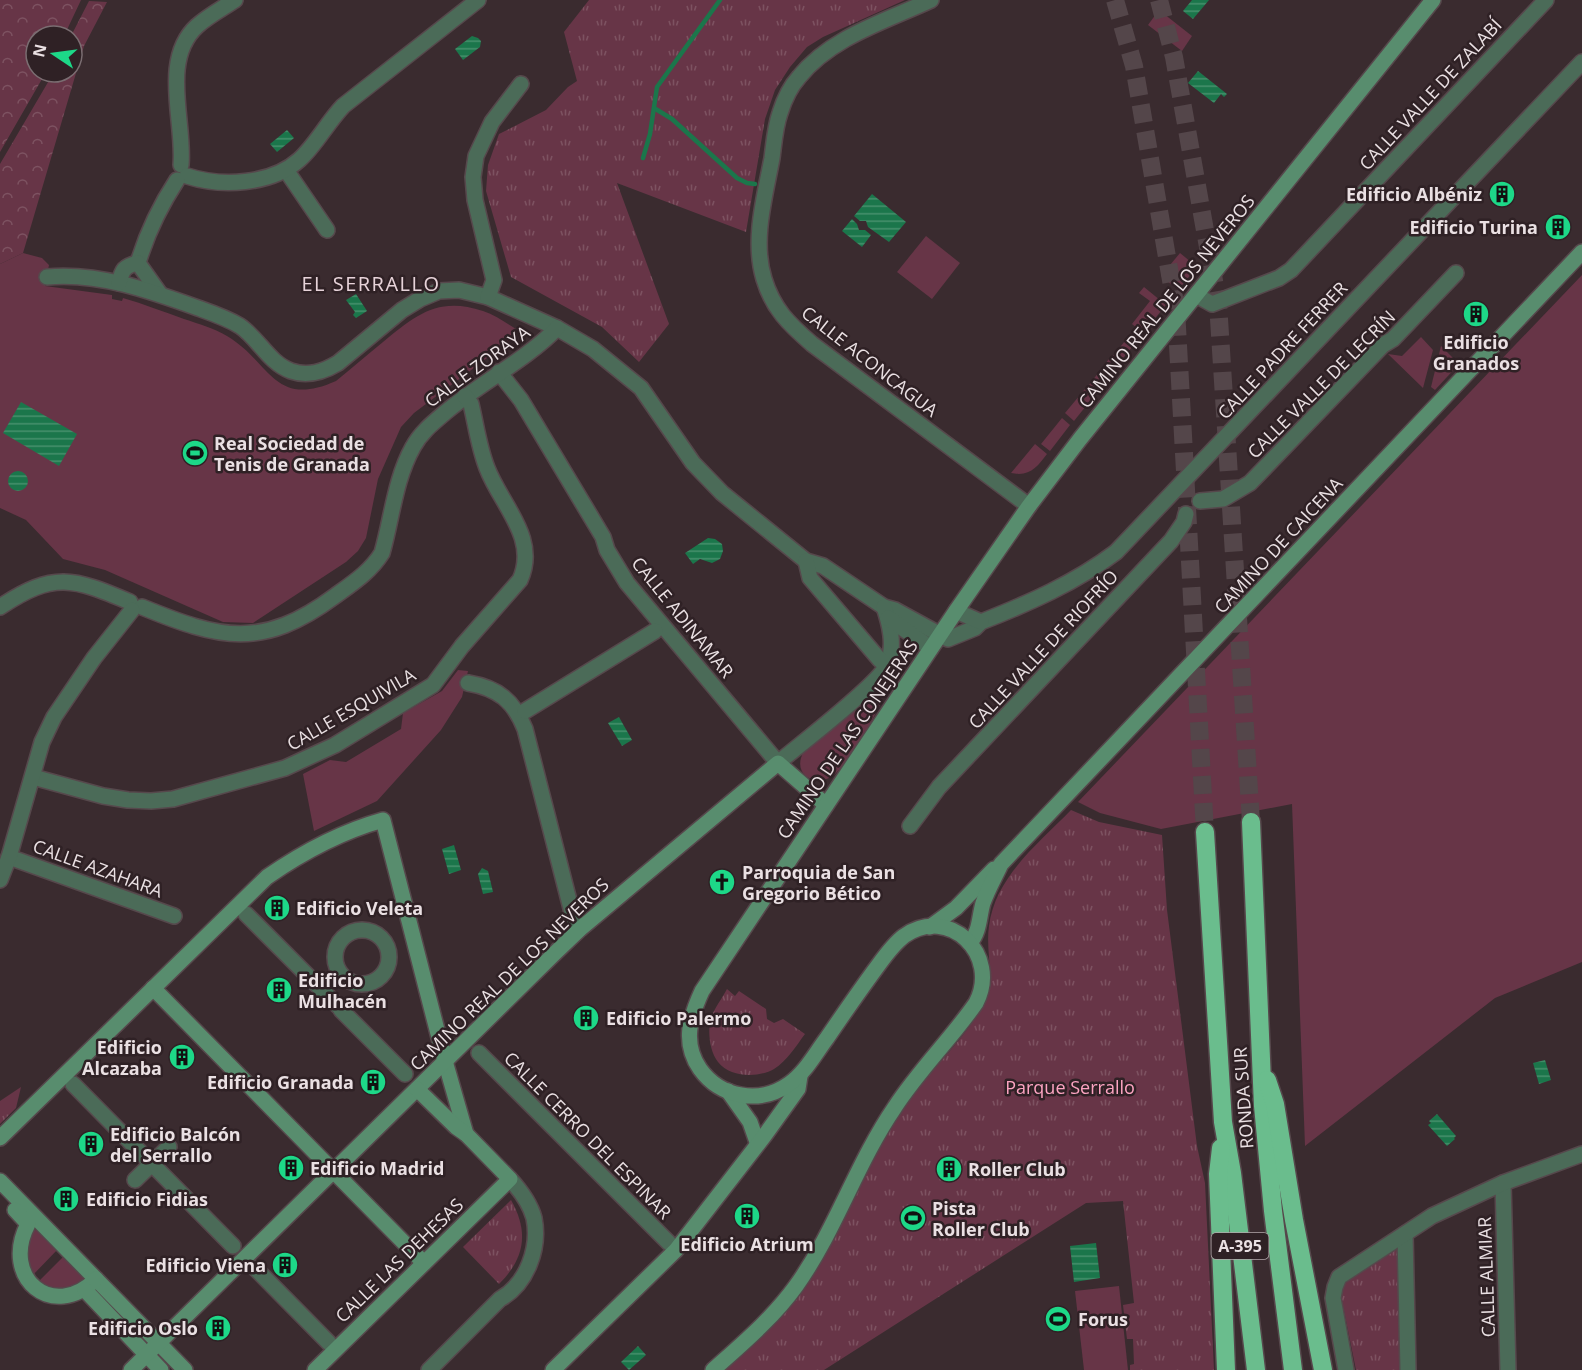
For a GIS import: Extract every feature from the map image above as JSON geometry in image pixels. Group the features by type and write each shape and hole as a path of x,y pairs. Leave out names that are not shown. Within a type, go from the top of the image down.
{"highway":[{"name":"RONDA SUR","path":"1251,822 1263,1106 1273,1211 1293,1370"},
{"name":"RONDA SUR","path":"1205,832 1223,1122 1232,1173 1256,1370"},
{"path":"1261,1063 1275,1104 1294,1220 1323,1370"},
{"path":"1223,1122 1218,1174 1226,1370"}],"street":[{"path":"138,263 160,206 182,174 177,102 179,54 196,27 235,0"},
{"path":"182,174 201,181 226,182 261,179 286,170 300,159 328,121 343,106 478,0"},
{"name":"CALLE ACONCAGUA","path":"932,0 850,37 830,49 798,77 787,94 779,115 760,228 760,254 764,278 782,317 812,344 1029,506"},
{"name":"CAMINO REAL DE LOS NEVEROS","path":"936,641 1029,506 1080,440 1433,0"},
{"name":"CALLE VALLE DE ZALABÍ","path":"1196,295 1212,304 1279,278 1291,270 1546,0"},
{"name":"CALLE PADRE FERRER","path":"936,641 959,636 975,628 981,622 1044,596 1094,568 1116,552 1582,63"},
{"path":"488,297 494,280 475,200 473,177 476,156 492,122 522,84"},
{"path":"286,170 327,230"},
{"name":"CAMINO DE CAICENA","path":"930,927 956,908 993,869 1001,864 1582,252"},
{"path":"119,283 122,270 128,265 138,263"},
{"path":"138,263 160,294"},
{"name":"CALLE VALLE DE LECRÍN","path":"1200,501 1223,498 1250,483 1456,273"},
{"path":"47,277 65,275 119,283 160,294 220,316 240,326 278,364 289,371 307,374 326,370 338,363 392,318 420,299 439,291 459,290 488,297 557,328 593,349 641,388 693,463 722,493 806,561 823,566 886,613 936,641"},
{"name":"CALLE ZORAYA","path":"0,607 25,591 57,582 76,582 106,592 135,606 205,630 231,635 266,631 292,622 325,604 375,564 382,553 401,475 414,445 427,427 557,328"},
{"name":"CALLE ADINAMAR","path":"498,372 521,400 603,537 607,550 627,583 777,763 826,805"},
{"name":"CALLE ESQUIVILA","path":"33,777 103,796 128,800 173,799 258,777 306,759 335,745 433,685 462,646 520,580 525,569 527,555 520,532 487,468 471,404 465,396"},
{"path":"1183,483 1200,501"},
{"path":"1168,498 1186,514"},
{"name":"CALLE VALLE DE RIOFRÍO","path":"910,826 939,787 1171,542 1184,522 1186,514 1200,501"},
{"path":"806,561 810,578 887,666 891,654 890,627 886,613"},
{"path":"0,880 9,857 42,742 54,717 94,658 135,606"},
{"path":"956,611 981,622"},
{"path":"525,711 656,631"},
{"name":"CAMINO DE LAS CONEJERAS","path":"930,927 910,933 896,943 801,1073 782,1088 767,1094 751,1096 728,1091 709,1080 694,1057 689,1036 692,1015 702,991 936,641"},
{"name":"CAMINO REAL DE LOS NEVEROS","path":"131,1370 580,929 869,686 887,666"},
{"path":"468,683 485,686 500,694 511,703 519,715 525,729 576,924 580,929"},
{"path":"0,1138 267,877 318,844 340,833 383,819 466,1134"},
{"name":"CALLE AZAHARA","path":"9,857 174,916"},
{"name":"CAMINO DE CAICENA","path":"970,943 976,935 982,906 1001,864"},
{"path":"967,896 982,906"},
{"name":"CAMINO DE CAICENA","path":"950,930 956,908"},
{"path":"246,914 321,983 405,1074"},
{"path":"713,1370 762,1326 796,1286 825,1237 864,1157 895,1106 976,1003 983,984 983,971 977,953 970,943 950,930 930,927"},
{"path":"153,988 424,1263"},
{"name":"CALLE CERRO DEL ESPINAR","path":"479,1053 669,1243"},
{"path":"553,1370 676,1250 798,1089 801,1073"},
{"path":"73,1084 233,1246"},
{"path":"417,1089 510,1179 526,1200 534,1217 536,1235 527,1270 517,1285 429,1370"},
{"path":"728,1091 750,1122 758,1142"},
{"path":"135,1180 169,1147"},
{"path":"1346,1370 1333,1298 1339,1278 1432,1216 1503,1183 1582,1154"},
{"name":"CALLE LAS DEHESAS","path":"315,1370 510,1179"},
{"path":"0,1181 32,1220"},
{"name":"CALLE ALMIAR","path":"1503,1183 1508,1370"},
{"path":"0,1195 32,1220 96,1279 186,1370"},
{"path":"32,1220 19,1246 18,1260 22,1273 30,1284 40,1292 64,1297 85,1290 96,1279"},
{"path":"1405,1234 1408,1370"},
{"path":"256,1269 329,1343"},
{"path":"85,1290 161,1370"}],"green space":[{"path":"0,0 81,0 70,24 24,24 24,84 39,84 0,152"},
{"path":"589,0 905,0 823,37 807,47 790,67 775,90 765,119 746,232 617,183 669,324 639,362 602,327 511,277 486,191 488,165 499,134 546,110 577,81 564,32"},
{"path":"89,1 107,2 84,46 84,24 77,24"},
{"path":"1159,10 1192,36 1182,51 1148,25"},
{"path":"47,84 73,84 23,253 0,264 0,164"},
{"path":"926,236 960,263 932,299 897,272"},
{"name":"Real Sociedad de Tenis de Granada","path":"23,253 42,258 49,265 45,286 112,295 112,299 122,301 123,298 212,328 242,347 274,379 285,386 299,389 315,388 336,381 417,316 440,307 467,307 483,311 516,329 511,340 414,413 401,427 378,479 366,538 358,551 346,562 253,623 223,622 105,570 63,559 26,520 0,508 0,264"},
{"path":"1180,253 1197,267 1178,290 1161,276"},
{"path":"1582,275 1582,962 1495,998 1305,1146 1292,804 1161,829 1100,813 1078,802"},
{"path":"1144,287 1166,305 1143,333 1132,324 1150,301 1139,293"},
{"path":"1133,331 1140,337 1120,362 1113,356"},
{"path":"1421,337 1433,350 1423,388 1388,354 1402,356"},
{"path":"1441,346 1459,364 1435,390 1431,387"},
{"path":"1109,359 1117,367 1097,392 1089,385"},
{"path":"1085,389 1094,396 1074,421 1065,413"},
{"path":"1062,418 1070,425 1050,451 1041,444"},
{"path":"1035,444 1047,454 1040,463 1023,474 1011,473"},
{"path":"458,670 468,671 462,697 441,730 377,801 314,831 303,774 330,760 346,762 401,729 403,713 442,691"},
{"path":"872,696 880,704 866,732 844,764 831,777 824,780 806,776 800,766 804,751"},
{"name":"Parque Serrallo","path":"1071,810 1099,822 1162,835 1167,910 1197,1146 1205,1183 1214,1370 1130,1370 1130,1365 1134,1364 1133,1339 1127,1339 1123,1305 1134,1303 1123,1201 1086,1203 824,1370 723,1370 777,1320 796,1297 892,1126 916,1091 974,1020 982,1007 989,987 989,926 1000,892 1020,862"},
{"path":"727,989 735,996 739,991 766,1009 767,1019 774,1023 783,1019 805,1034 779,1066 760,1074 737,1074 723,1067 715,1058 710,1043 710,1022"},
{"path":"21,1087 16,1108 0,1124 0,1101"},
{"path":"511,1200 520,1223 522,1244 514,1264 499,1284 463,1247"},
{"path":"34,1230 38,1230 59,1248 31,1277 23,1258"},
{"path":"1399,1243 1403,1370 1356,1370 1341,1296 1345,1281"},
{"path":"66,1254 81,1271 82,1284 59,1291 37,1283"},
{"path":"1119,1286 1128,1370 1084,1370 1075,1291"}],"shaded area":[{"path":"1192,0 1209,0 1193,19 1183,11"},
{"path":"472,36 481,41 480,47 463,60 455,49"},
{"path":"1198,71 1227,94 1224,97 1221,94 1214,103 1188,83"},
{"path":"287,130 294,138 277,152 270,144"},
{"path":"872,194 906,222 889,242 868,227 866,221 860,221 854,216"},
{"path":"852,219 859,230 865,230 871,235 862,247 842,231"},
{"path":"356,294 367,311 356,318 353,315 355,312 346,300"},
{"path":"21,402 77,434 59,466 3,433"},
{"path":"18,471 25,474 28,481 25,488 18,491 11,488 8,481 11,474"},
{"path":"708,538 715,539 722,544 723,551 720,559 712,563 700,559 693,564 685,553"},
{"path":"619,717 632,740 622,746 608,723"},
{"path":"454,845 461,870 449,874 442,849"},
{"path":"482,868 488,871 493,892 483,894 478,874"},
{"path":"1545,1060 1551,1080 1539,1084 1533,1063"},
{"path":"1437,1114 1456,1136 1447,1146 1428,1125"},
{"path":"1096,1243 1100,1278 1074,1282 1070,1246"},
{"path":"638,1346 646,1355 629,1370 621,1362"}],"waterway":[{"path":"643,158 650,134 657,87 720,0"},
{"path":"654,108 672,119 737,178 755,184"}],"tunnel":[{"path":"1115,0 1134,66 1176,309 1205,832"},
{"path":"1159,0 1174,57 1218,303 1251,822"}],"place":[{"name":"Edificio Albéniz","path":"1502,194"},
{"name":"Edificio Turina","path":"1558,227"},
{"name":"Edificio Granados","path":"1476,314"},
{"name":"Real Sociedad de Tenis de Granada","path":"195,453"},
{"name":"Parroquia de San Gregorio Bético","path":"722,882"},
{"name":"Edificio Veleta","path":"277,908"},
{"name":"Edificio Mulhacén","path":"279,990"},
{"name":"Edificio Palermo","path":"586,1018"},
{"name":"Edificio Alcazaba","path":"182,1057"},
{"name":"Edificio Granada","path":"373,1082"},
{"name":"Edificio Balcón del Serrallo","path":"91,1144"},
{"name":"Edificio Madrid","path":"291,1168"},
{"name":"Roller Club","path":"949,1169"},
{"name":"Edificio Fidias","path":"66,1199"},
{"name":"Edificio Atrium","path":"747,1216"},
{"name":"Pista Roller Club","path":"913,1218"},
{"name":"Edificio Viena","path":"285,1265"},
{"name":"Forus","path":"1058,1319"},
{"name":"Edificio Oslo","path":"218,1328"}],"district":[{"name":"EL SERRALLO","path":"371,283"}]}
